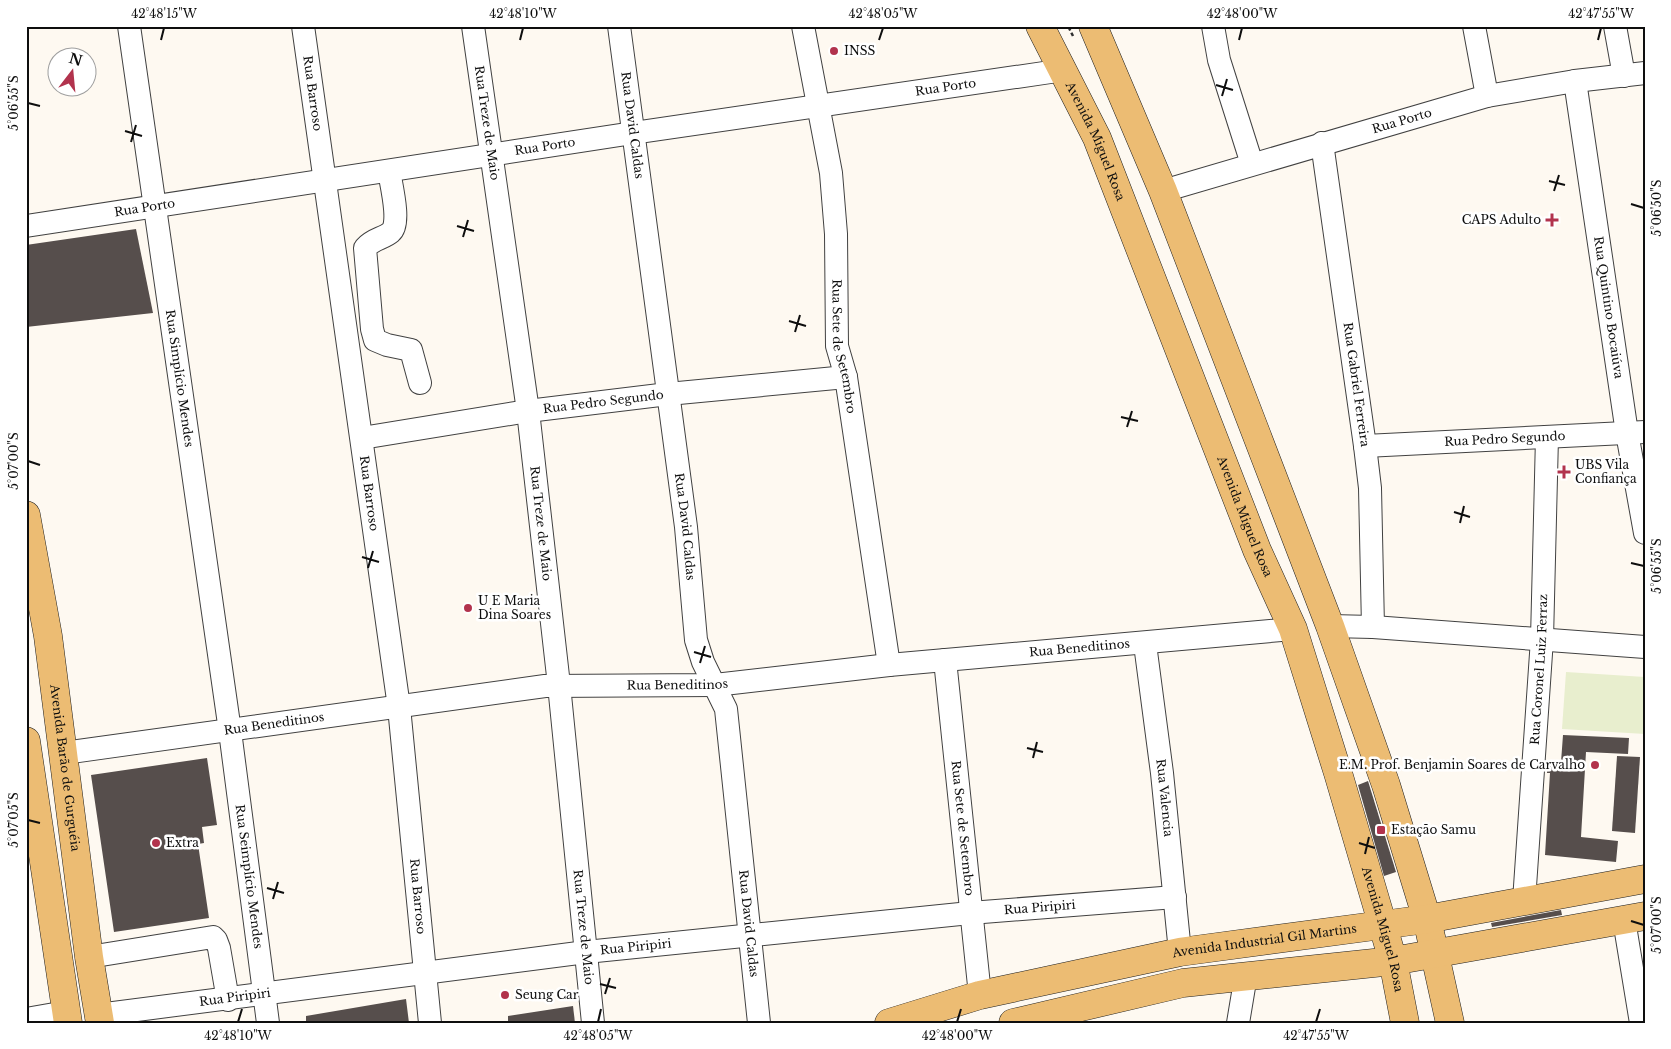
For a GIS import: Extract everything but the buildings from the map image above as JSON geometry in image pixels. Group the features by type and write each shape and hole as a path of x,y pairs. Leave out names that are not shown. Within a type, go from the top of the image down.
{"main road":[{"name":"Avenida Miguel Rosa","path":"1040,26 1097,138 1257,550 1293,629 1338,773 1393,961 1405,1023"},
{"path":"1093,26 1163,191 1330,626 1386,786 1427,920 1450,1023"},
{"name":"Avenida Barão de Gurguéia","path":"26,515 48,636 89,957 99,1019"},
{"path":"27,749 67,1018"},
{"name":"Avenida Industrial Gil Martins","path":"890,1023 980,995 1180,952 1427,920 1524,900 1645,879"},
{"path":"1013,1023 1183,983 1435,955 1634,918"}],"street":[{"name":"Rua Simplício Mendes","path":"129,26 230,731"},
{"name":"Rua Barroso","path":"303,26 323,181 362,438 399,707 430,1023"},
{"name":"Rua Treze de Maio","path":"473,26 528,411 559,685 593,1023"},
{"name":"Rua David Caldas","path":"619,26 686,527 696,640 726,709 759,1023"},
{"path":"1213,26 1219,60 1252,164"},
{"path":"1474,26 1487,96"},
{"path":"1615,26 1634,75"},
{"name":"Rua Sete de Setembro","path":"810,27 818,107 831,173 836,234 837,346 846,377 889,665"},
{"name":"Rua Porto","path":"26,226 492,154 1064,70"},
{"name":"Rua Porto","path":"1163,191 1487,96 1574,81 1634,75"},
{"name":"Rua Quintino Bocaiúva","path":"1574,81 1636,432 1645,533"},
{"name":"Rua Gabriel Ferreira","path":"1322,143 1370,488 1373,627"},
{"path":"390,170 396,220 395,228 389,234 373,240 364,248 372,329 376,340 387,345 411,350 420,383"},
{"name":"Rua Pedro Segundo","path":"362,438 528,411 668,394 846,377"},
{"name":"Rua Pedro Segundo","path":"1365,446 1636,432"},
{"name":"Rua Coronel Luiz Ferraz","path":"1524,900 1542,640 1547,437"},
{"path":"1330,626 1373,627 1645,647"},
{"name":"Rua Beneditinos","path":"64,752 559,685 715,685 889,665 1145,644 1293,629"},
{"name":"Rua Valencia","path":"1145,644 1180,952"},
{"name":"Rua Sete de Setembro","path":"945,660 980,995"},
{"name":"Rua Seimplício Mendes","path":"230,731 268,1023"},
{"name":"Rua Piripiri","path":"99,1019 425,972 586,952 970,913 1175,897"},
{"path":"1634,918 1641,1023"},
{"path":"89,957 212,937 216,940 219,948 228,1000"},
{"path":"1238,1023 1246,976"},
{"path":"26,1019 67,1018"}],"green space":[{"path":"1566,672 1645,677 1645,734 1562,729"}],"place":[{"name":"INSS","path":"834,51"},
{"name":"CAPS Adulto","path":"1552,220"},
{"name":"UBS Vila Confiança","path":"1564,472"},
{"name":"U E Maria Dina Soares","path":"468,608"},
{"name":"E.M. Prof. Benjamin Soares de Carvalho","path":"1595,765"},
{"name":"Estação Samu","path":"1381,830"},
{"name":"Extra","path":"156,843"},
{"name":"Seung Car","path":"505,995"}]}
